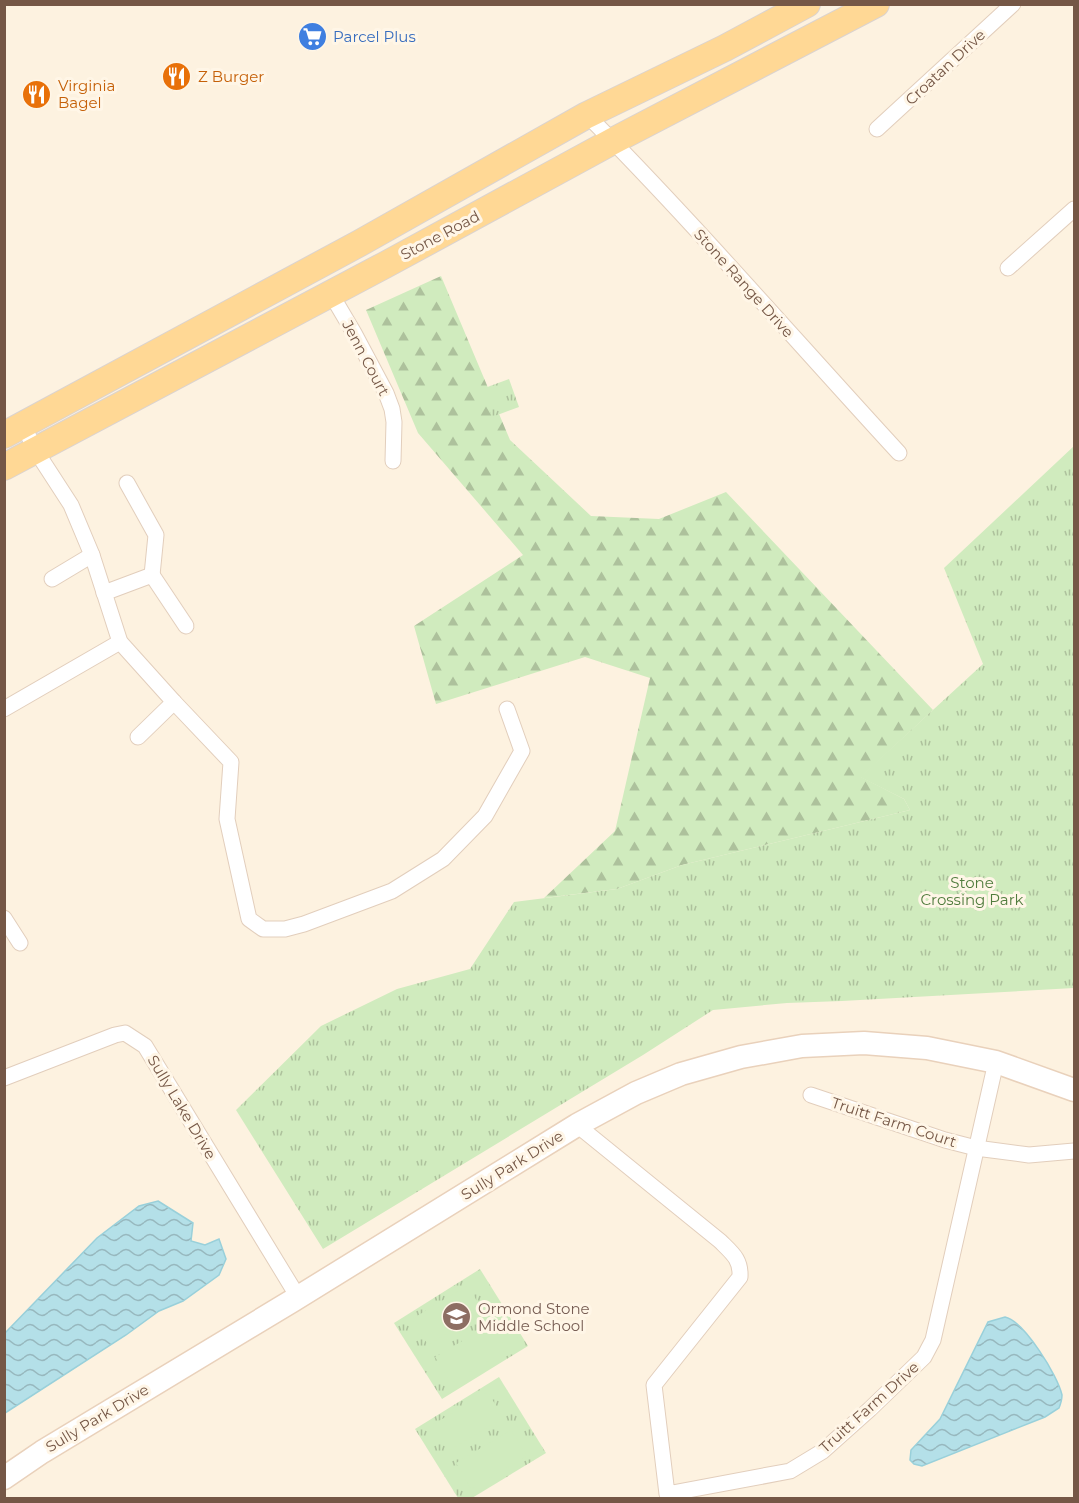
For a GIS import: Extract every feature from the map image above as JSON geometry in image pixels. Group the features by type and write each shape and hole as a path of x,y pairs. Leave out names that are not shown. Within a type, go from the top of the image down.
{"main road":[{"path":"14,430 360,243 587,115 725,48 807,4"},
{"name":"Stone Road","path":"4,468 613,141 876,4"}],"street":[{"name":"Croatan Drive","path":"877,129 1013,4"},
{"name":"Stone Range Drive","path":"587,115 716,250 899,453"},
{"path":"1008,268 1074,209"},
{"name":"Jenn Court","path":"331,294 386,393 392,409 393,461"},
{"path":"14,430 36,451 71,505 92,555 120,642 231,762 227,819 249,920 263,929 285,929 304,924 392,891 443,859 485,816 522,750 507,709"},
{"path":"127,483 156,535 152,575 186,626"},
{"path":"52,579 92,555"},
{"path":"104,593 152,575"},
{"path":"4,709 120,642"},
{"path":"138,737 174,702"},
{"path":"4,918 20,943"},
{"name":"Sully Lake Drive","path":"4,1078 115,1035 125,1033 145,1046 298,1297"},
{"name":"Sully Park Drive","path":"4,1478 42,1452 577,1125 636,1093 681,1074 741,1057 802,1046 864,1043 916,1047 996,1062 1074,1090"},
{"name":"Truitt Farm Drive","path":"577,1125 720,1242 734,1255 741,1267 740,1277 654,1385 667,1494 790,1471 823,1451 924,1357 933,1340 996,1062"},
{"name":"Truitt Farm Court","path":"811,1095 945,1140 976,1148 1029,1155 1074,1151"}],"green space":[{"path":"441,276 510,440 591,516 659,519 726,492 933,710 861,777 904,799 910,810 682,865 617,889 544,898 615,831 650,678 585,657 436,704 414,626 523,555 418,433 366,310"},
{"path":"509,379 519,407 492,417 482,389"},
{"name":"Stone Crossing Park","path":"1074,446 1074,988 787,1003 713,1010 323,1249 236,1110 321,1026 397,989 470,969 514,902 617,889 682,865 910,810 904,799 860,777 983,664 944,568"},
{"path":"480,1269 528,1346 442,1399 394,1323"},
{"path":"468,1285 483,1312 428,1345 412,1319"},
{"path":"491,1324 507,1350 451,1383 435,1357"},
{"path":"499,1377 546,1453 472,1498 458,1498 415,1429"},
{"path":"488,1392 503,1418 448,1451 432,1425"},
{"path":"511,1430 527,1456 471,1489 456,1463"}],"water":[{"path":"158,1201 193,1223 191,1241 205,1245 219,1239 226,1259 219,1275 183,1301 159,1311 5,1413 5,1333 97,1238 139,1206"},
{"path":"1005,1317 1021,1328 1047,1363 1062,1395 1059,1408 1045,1417 922,1466 914,1464 910,1460 911,1450 940,1419 988,1322"}],"place":[{"name":"Parcel Plus","path":"312,36"},
{"name":"Z Burger","path":"177,76"},
{"name":"Virginia Bagel","path":"37,94"},
{"name":"Ormond Stone Middle School","path":"457,1317"}]}
